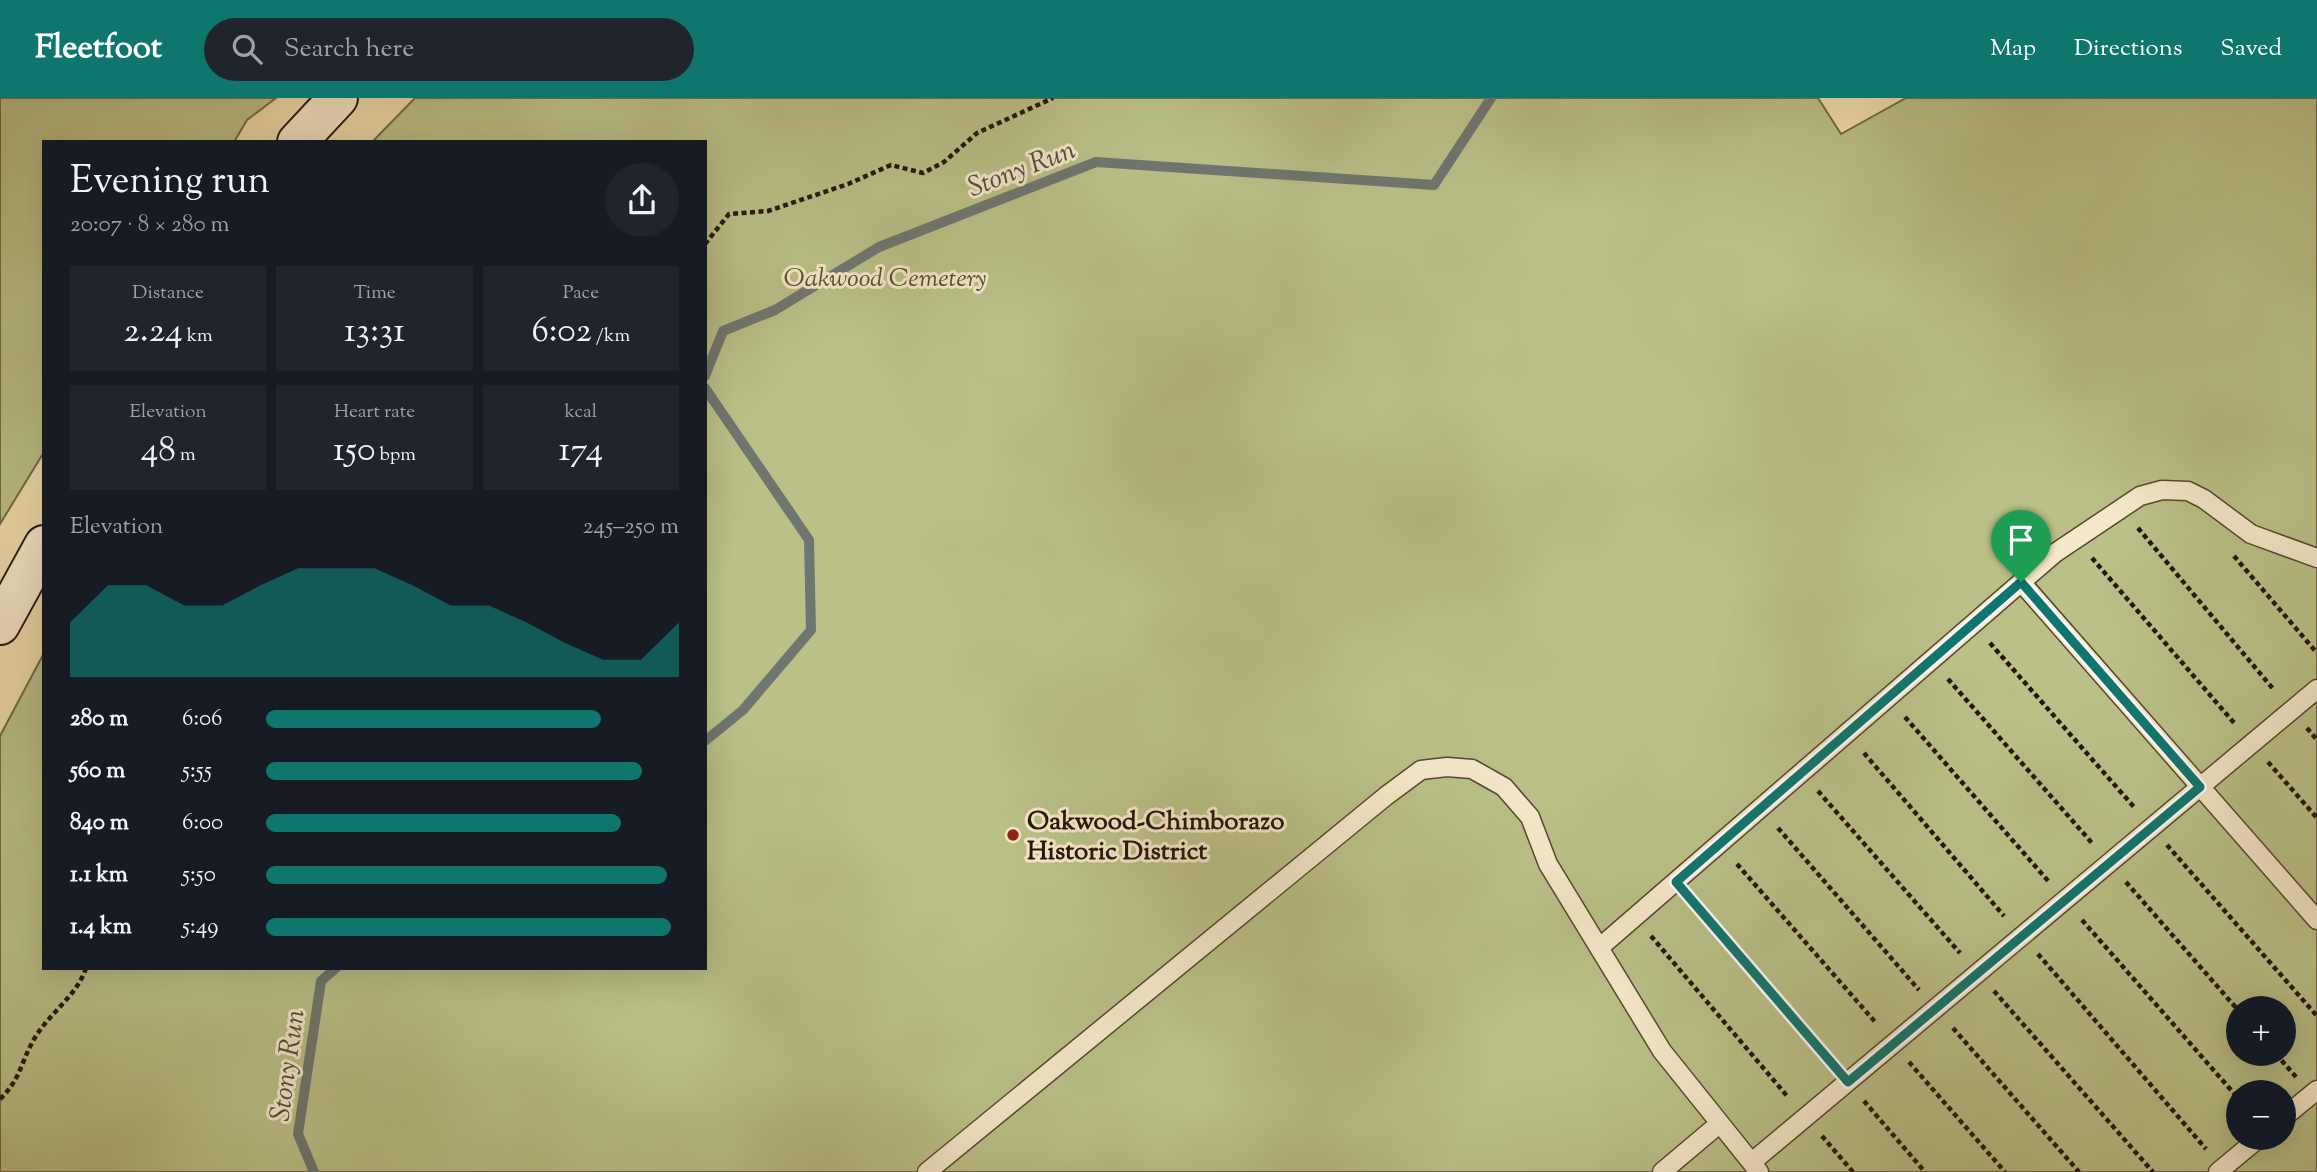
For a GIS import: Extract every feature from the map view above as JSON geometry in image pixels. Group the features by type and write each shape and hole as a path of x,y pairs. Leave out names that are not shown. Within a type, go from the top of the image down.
{"street":[{"path":"299,140 338,98"},
{"path":"0,625 42,549"}],"lane":[{"path":"1599,948 2021,582 2075,539 2140,496 2162,490 2188,491 2204,499 2250,534 2317,558"},
{"path":"2021,582 2317,920"},
{"path":"927,1172 1421,770 1447,766 1472,769 1504,787 1530,817 1548,864 1662,1051 1756,1167 1806,1117 2317,689"},
{"path":"2296,1107 2317,1090"},
{"path":"1662,1172 1719,1124"},
{"path":"2218,1172 2245,1150"}],"path":[{"path":"707,242 729,214 768,211 848,184 891,165 923,173 944,162 977,133 1053,98"},
{"path":"2122,508 2317,740"},
{"path":"2075,539 2317,818"},
{"path":"2229,551 2317,653"},
{"path":"1931,660 2226,996"},
{"path":"1720,844 2005,1172"},
{"path":"1676,882 1925,1172"},
{"path":"1635,917 1853,1172"},
{"path":"0,1099 15,1085 33,1041 69,997 85,970"}],"green space":[{"path":"0,98 276,98 247,120 235,140 42,140 42,455 0,524"},
{"name":"Oakwood Cemetery","path":"415,98 1818,98 1841,134 1906,98 2317,98 2317,1172 0,1172 0,736 42,657 42,970 707,970 707,140 374,140"}],"waterway":[{"name":"Stony Run","path":"707,371 723,331 775,310 879,247 1096,162 1434,185 1491,98"},
{"name":"Stony Run","path":"707,391 809,540 811,630 743,710 707,739"},
{"name":"Stony Run","path":"314,1172 298,1134 321,981 334,970"}],"place":[{"name":"Oakwood-Chimborazo Historic District","path":"1013,835"}],"route":[{"path":"2021,582 2200,787 1848,1082 1676,882 2021,582"}]}
